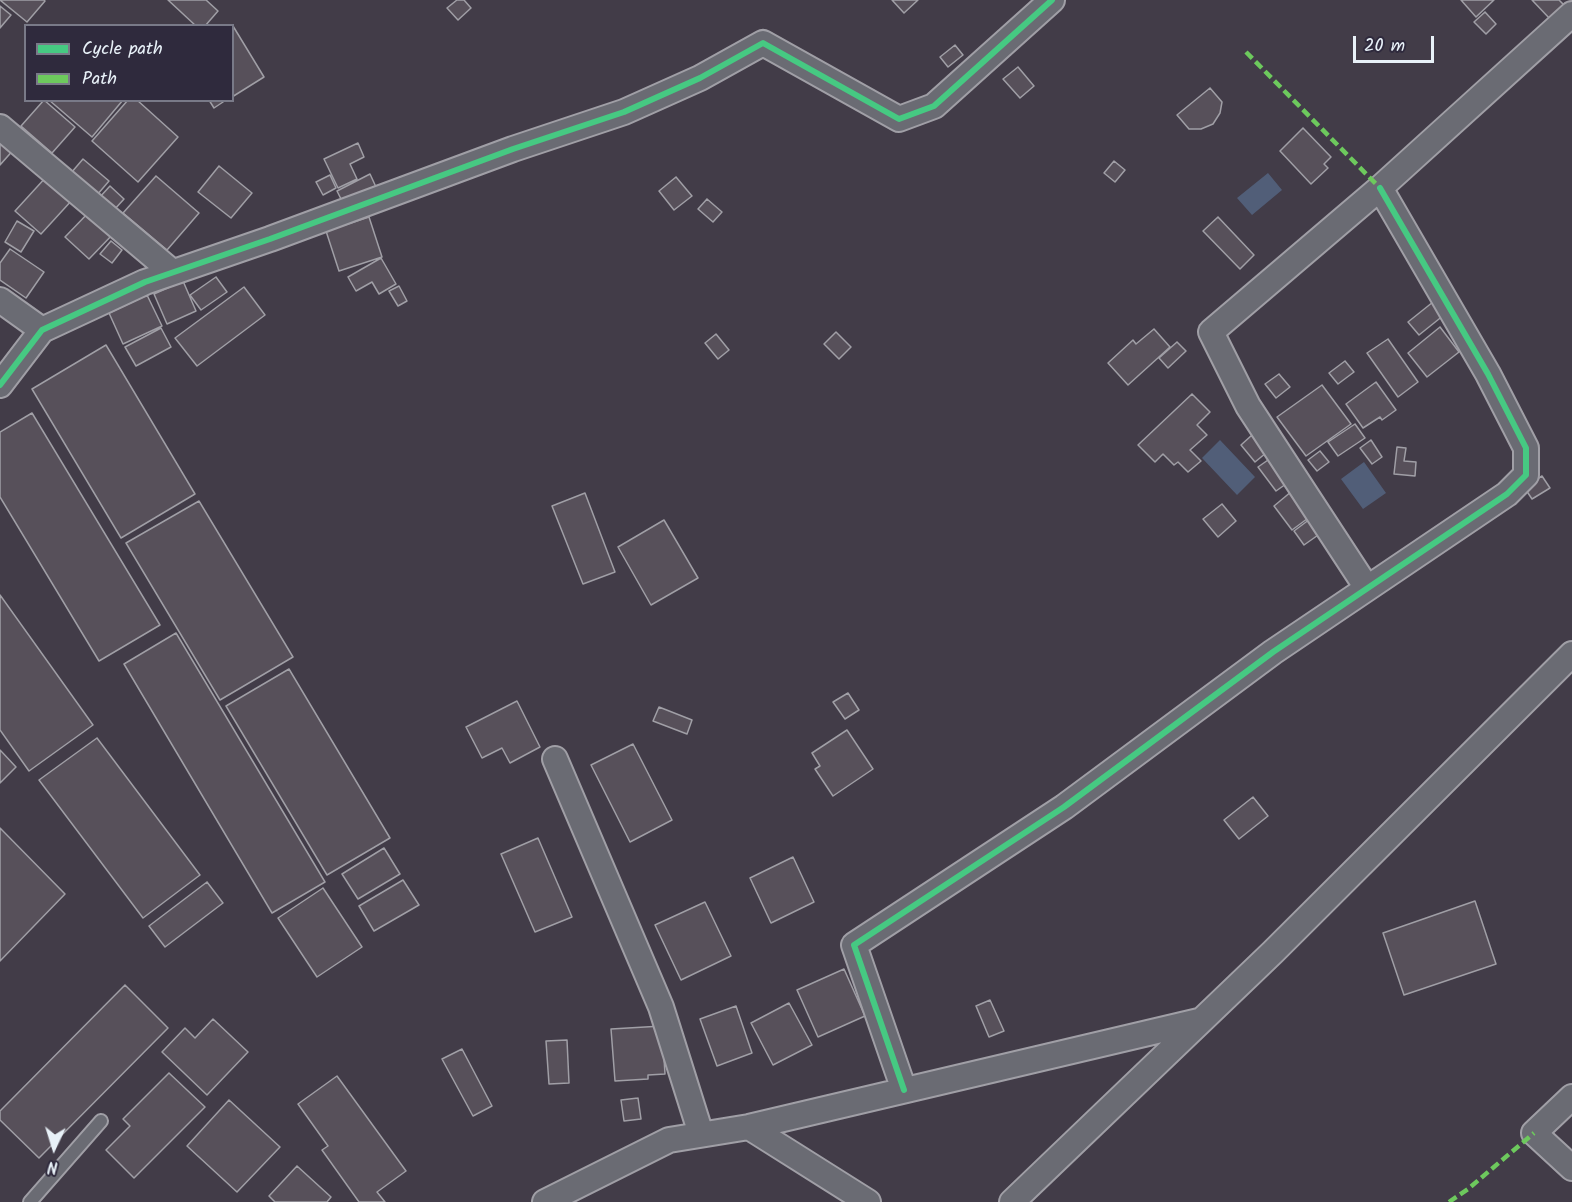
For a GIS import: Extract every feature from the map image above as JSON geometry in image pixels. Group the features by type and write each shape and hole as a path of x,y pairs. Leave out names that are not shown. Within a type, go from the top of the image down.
{"street":[{"path":"0,385 42,330 171,272 270,239 513,149 624,112 700,78 763,43 899,119 934,106 1052,0"},
{"path":"1367,588 1248,406 1211,332 1380,188 1572,14"},
{"path":"0,127 171,272"},
{"path":"904,1090 854,945 1064,807 1273,652 1507,494 1526,475 1526,448 1521,438 1488,374 1380,188"},
{"path":"0,300 42,330"},
{"path":"1012,1202 1273,952 1572,654"},
{"path":"555,759 661,1007 701,1134"},
{"path":"545,1202 669,1140 749,1127 1202,1020"},
{"path":"1572,1097 1534,1132 1572,1168"},
{"path":"749,1127 868,1202"}],"lane":[{"path":"30,1202 101,1121"}],"water":[{"path":"1268,173 1282,190 1252,215 1237,198"},
{"path":"1220,440 1255,477 1237,495 1202,458"},
{"path":"1364,462 1386,493 1363,509 1341,479"}],"building":[{"path":"0,0 44,0 45,1 27,22"},
{"path":"168,0 206,0 218,11 207,24 194,24"},
{"path":"457,0 464,0 471,8 458,20 447,8"},
{"path":"892,0 918,0 904,13"},
{"path":"1461,0 1494,0 1476,17"},
{"path":"1532,0 1559,0 1566,7 1551,20"},
{"path":"0,6 11,15 0,28"},
{"path":"1485,12 1496,24 1486,34 1474,22"},
{"path":"234,28 264,77 234,96"},
{"path":"955,45 963,55 948,67 940,57"},
{"path":"1018,67 1034,86 1020,98 1003,79"},
{"path":"1210,88 1222,102 1220,113 1213,124 1201,129 1189,129 1177,115"},
{"path":"42,102 46,102 75,127 52,153 21,126"},
{"path":"51,102 121,102 92,137"},
{"path":"126,102 139,102 178,137 138,182 92,141"},
{"path":"210,102 223,102 214,108"},
{"path":"1303,128 1331,157 1324,164 1328,168 1311,184 1280,151"},
{"path":"0,134 16,147 0,165"},
{"path":"358,143 364,157 350,164 357,179 338,188 324,159"},
{"path":"83,159 109,181 97,195 71,173"},
{"path":"1114,161 1125,170 1115,182 1104,173"},
{"path":"219,166 252,193 231,218 198,192"},
{"path":"370,174 376,187 343,203 337,191"},
{"path":"330,175 336,188 323,195 316,182"},
{"path":"47,176 73,199 41,234 15,211"},
{"path":"156,176 199,213 167,250 123,213"},
{"path":"676,177 692,196 674,210 659,191"},
{"path":"110,186 124,199 114,210 99,198"},
{"path":"707,199 722,212 713,222 698,209"},
{"path":"91,210 115,232 89,259 65,237"},
{"path":"369,217 382,257 339,271 326,231"},
{"path":"1218,217 1254,255 1240,269 1203,231"},
{"path":"17,221 34,231 21,252 5,242"},
{"path":"111,241 122,250 112,263 100,254"},
{"path":"10,249 44,272 26,298 0,280 0,263"},
{"path":"381,258 396,284 379,294 372,282 356,291 348,277"},
{"path":"216,277 227,292 201,310 190,295"},
{"path":"183,281 196,311 167,324 154,294"},
{"path":"399,286 407,301 398,306 389,291"},
{"path":"244,287 265,315 197,366 175,338"},
{"path":"147,295 162,326 123,344 109,313"},
{"path":"1433,302 1444,315 1419,335 1408,322"},
{"path":"1440,327 1459,352 1427,377 1408,353"},
{"path":"161,328 171,347 136,366 125,347"},
{"path":"1154,329 1170,347 1128,385 1108,363 1133,340 1136,344"},
{"path":"836,332 851,347 839,359 824,344"},
{"path":"716,334 729,350 718,359 705,343"},
{"path":"1388,339 1418,382 1398,397 1367,353"},
{"path":"1177,342 1186,351 1168,368 1159,358"},
{"path":"106,345 195,494 121,538 32,389"},
{"path":"1345,361 1354,372 1338,384 1329,373"},
{"path":"1279,374 1290,387 1276,398 1265,384"},
{"path":"1376,382 1396,410 1382,420 1380,417 1363,428 1346,404"},
{"path":"1322,385 1351,424 1306,456 1277,417"},
{"path":"1192,394 1210,412 1197,425 1207,435 1190,450 1201,461 1188,472 1178,462 1174,465 1163,454 1155,462 1138,445"},
{"path":"32,413 160,625 99,661 0,497 0,432"},
{"path":"1355,424 1365,438 1338,456 1328,442"},
{"path":"1252,435 1266,453 1255,462 1241,445"},
{"path":"1371,440 1382,457 1372,464 1360,448"},
{"path":"1397,447 1406,448 1404,461 1416,462 1415,476 1394,474"},
{"path":"1320,451 1329,462 1317,471 1308,460"},
{"path":"1268,460 1286,484 1276,491 1258,467"},
{"path":"1542,476 1550,488 1532,499 1524,487"},
{"path":"1292,491 1311,516 1292,530 1274,506"},
{"path":"585,493 615,572 583,584 552,506"},
{"path":"199,501 293,657 220,700 126,543"},
{"path":"1222,504 1236,521 1218,537 1203,519"},
{"path":"1310,519 1321,533 1304,545 1294,531"},
{"path":"664,520 698,578 651,605 618,547"},
{"path":"0,595 93,725 29,771 0,730"},
{"path":"176,633 325,882 272,913 124,664"},
{"path":"289,669 390,838 327,875 226,706"},
{"path":"848,693 859,710 845,719 833,702"},
{"path":"517,701 540,747 510,763 502,748 482,758 466,727"},
{"path":"659,707 692,720 687,734 653,721"},
{"path":"847,730 873,769 833,796 815,769 820,766 812,753"},
{"path":"97,738 200,875 143,918 39,780"},
{"path":"633,744 672,820 630,842 591,765"},
{"path":"0,750 16,767 0,783"},
{"path":"1253,797 1268,816 1239,839 1224,820"},
{"path":"0,828 65,894 0,961"},
{"path":"538,838 572,917 535,932 501,854"},
{"path":"384,848 400,874 358,899 342,874"},
{"path":"793,857 814,902 771,923 750,878"},
{"path":"403,880 419,905 374,931 359,906"},
{"path":"207,882 223,903 165,947 149,926"},
{"path":"323,888 362,947 317,977 278,918"},
{"path":"1475,901 1496,964 1404,995 1383,933"},
{"path":"705,902 731,956 681,980 655,925"},
{"path":"844,969 865,1016 818,1037 797,990"},
{"path":"125,985 168,1028 39,1158 0,1120 0,1111"},
{"path":"990,1000 1004,1031 989,1037 976,1006"},
{"path":"789,1003 812,1045 773,1065 751,1023"},
{"path":"736,1006 752,1053 717,1066 700,1019"},
{"path":"213,1019 248,1052 207,1095 162,1052 185,1028 195,1038"},
{"path":"662,1026 665,1074 648,1075 648,1079 615,1081 611,1029"},
{"path":"567,1040 569,1083 549,1084 546,1041"},
{"path":"462,1049 492,1106 473,1116 442,1059"},
{"path":"169,1073 205,1107 134,1178 106,1150 130,1126 123,1119"},
{"path":"337,1076 406,1171 377,1192 385,1202 359,1202 322,1150 328,1146 298,1104"},
{"path":"638,1098 641,1119 624,1121 621,1100"},
{"path":"229,1100 280,1147 237,1192 187,1146"},
{"path":"297,1166 331,1197 327,1202 275,1202 269,1196"}],"marked path":[{"path":"1246,52 1380,188"},
{"path":"1449,1202 1468,1189 1534,1133"}],"cycle path":[{"path":"0,385 42,330 145,282 270,239 513,149 624,112 700,78 763,43 899,119 934,106 1052,0"},
{"path":"904,1090 854,945 1064,807 1273,652 1507,494 1526,475 1526,448 1488,374 1380,188"}]}
